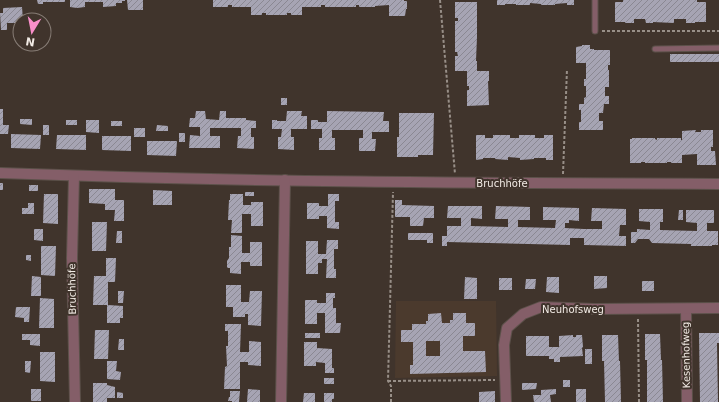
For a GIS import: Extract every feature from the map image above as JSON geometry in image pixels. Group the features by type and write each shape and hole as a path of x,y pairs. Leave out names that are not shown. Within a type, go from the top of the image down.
{"street":[{"name":"Bruchhöfe","path":"0,173 74,176 455,183 719,184"},
{"name":"Bruchhöfe","path":"74,176 72,258 75,402"},
{"path":"281,402 284,180"},
{"name":"Neuhofsweg","path":"506,402 504,345 507,328 523,314 541,307 595,309 719,308"},
{"name":"Kesenhofweg","path":"686,309 687,402"}],"lane":[{"path":"595,0 595,31"},
{"path":"655,48 719,48"}],"path":[{"path":"440,0 455,183"},
{"path":"595,31 719,31"},
{"path":"563,183 567,68"},
{"path":"391,402 391,386 388,381 393,182"},
{"path":"638,309 639,402"},
{"path":"388,381 505,380"}],"shaded area":[{"path":"396,301 496,301 497,376 395,378"}],"building":[{"path":"37,0 65,0 65,2 43,2 43,4 38,4"},
{"path":"70,0 125,1 122,1 122,3 116,3 116,6 103,7 103,2 85,2 85,7 77,8 70,7"},
{"path":"127,0 143,0 143,10 128,10"},
{"path":"213,0 404,0 407,1 407,9 405,16 389,16 389,5 375,7 359,7 359,5 356,5 356,7 325,7 325,5 321,5 321,7 302,7 302,15 291,15 291,13 287,13 287,15 266,15 266,13 262,13 262,15 251,15 251,7 232,7 232,5 228,5 228,7 213,7"},
{"path":"497,0 574,0 574,5 567,5 567,3 541,5 530,3 530,5 497,5"},
{"path":"623,0 697,0 697,2 706,2 706,22 686,23 686,19 674,19 674,23 646,23 645,19 634,19 634,23 615,22 615,2 623,2"},
{"path":"455,2 477,2 477,71 489,71 489,105 467,106 467,90 469,90 469,86 467,86 467,71 455,71 455,56 458,56 457,52 455,52 455,21 458,21 458,18 455,18"},
{"path":"22,7 22,12 12,12 12,23 7,23 7,30 1,30 0,13 3,13 3,8"},
{"path":"590,45 590,49 594,50 610,50 610,65 608,65 609,87 605,87 605,96 609,96 609,104 604,104 603,113 599,113 599,121 603,121 603,130 579,130 581,110 579,110 579,104 584,104 584,98 586,97 586,86 584,86 584,79 586,79 586,63 576,63 576,47"},
{"path":"670,54 719,54 719,62 670,62"},
{"path":"281,98 287,98 287,105 281,105"},
{"path":"0,109 3,109 3,125 9,125 8,134 0,134"},
{"path":"196,111 205,111 206,119 219,120 220,111 226,111 226,118 246,118 246,120 256,121 256,128 251,128 251,137 254,137 254,149 237,148 238,136 241,136 241,128 210,128 210,136 220,136 220,148 189,148 190,135 200,136 200,127 189,127 190,118 195,118"},
{"path":"287,111 302,111 301,116 307,116 307,129 291,129 291,137 294,137 294,150 278,149 278,137 281,137 282,129 272,129 272,120 286,121"},
{"path":"327,111 384,112 383,121 389,121 389,132 372,132 372,139 376,139 375,151 359,151 359,138 363,138 363,130 332,130 332,138 335,138 335,150 319,150 319,138 322,138 322,129 311,129 311,120 327,122"},
{"path":"399,113 434,113 433,155 397,157"},
{"path":"20,119 32,119 32,125 20,124"},
{"path":"66,120 77,120 77,125 66,125"},
{"path":"86,120 99,120 99,133 86,132"},
{"path":"111,121 122,121 122,126 111,126"},
{"path":"43,125 49,125 49,135 43,135"},
{"path":"157,125 168,126 168,131 156,131"},
{"path":"134,128 145,128 145,137 134,137"},
{"path":"696,130 695,132 701,132 701,130 713,130 713,147 711,147 711,151 715,151 716,165 697,165 697,154 682,155 682,163 630,163 630,139 632,138 655,138 657,140 657,138 681,138 682,140 682,131"},
{"path":"179,133 185,133 185,142 179,142"},
{"path":"11,134 41,135 40,149 11,148"},
{"path":"57,135 86,135 86,150 56,149"},
{"path":"476,135 485,135 485,138 493,138 493,135 510,135 510,138 519,138 519,135 535,135 535,138 544,138 544,135 553,135 553,160 546,160 546,158 534,158 520,160 520,158 508,157 508,160 483,158 476,160"},
{"path":"102,136 131,136 131,151 102,150"},
{"path":"147,141 177,141 176,156 147,155"},
{"path":"0,183 3,183 3,190 0,190"},
{"path":"29,185 38,185 38,191 29,191"},
{"path":"89,189 115,189 115,200 124,200 124,221 114,221 115,210 105,210 105,204 89,203"},
{"path":"153,190 172,191 172,205 153,205"},
{"path":"245,192 254,192 254,196 245,196"},
{"path":"44,194 58,194 58,224 43,223"},
{"path":"230,194 243,194 243,205 251,205 251,202 263,202 263,226 251,226 251,214 242,214 242,233 231,233 232,220 228,220"},
{"path":"328,194 339,194 339,201 335,201 335,222 339,222 339,229 327,228 327,216 319,216 319,219 307,219 307,203 319,203 319,206 328,206"},
{"path":"395,200 402,200 402,205 434,206 434,218 424,218 423,226 410,226 410,217 395,217"},
{"path":"28,203 34,203 34,214 22,214 22,208 28,208"},
{"path":"448,206 482,206 482,219 471,218 471,226 508,227 508,219 495,219 496,206 530,207 530,220 518,220 518,227 555,228 556,220 543,220 543,207 579,208 579,221 569,220 569,223 565,223 565,228 584,229 602,229 602,221 591,221 592,208 626,209 626,225 620,225 619,236 626,236 626,246 584,245 584,238 570,238 570,245 447,242 447,246 442,246 442,236 447,236 447,226 461,226 461,218 447,218"},
{"path":"639,209 663,209 663,222 660,222 660,230 697,231 697,223 686,222 686,210 714,210 714,223 707,223 707,231 718,231 718,245 691,246 691,244 652,243 649,239 638,239 635,243 631,243 631,232 637,232 637,229 650,230 650,222 639,221"},
{"path":"679,210 683,210 683,220 678,220"},
{"path":"92,222 107,222 106,251 92,251"},
{"path":"34,229 43,229 43,241 34,240"},
{"path":"117,231 122,231 122,243 116,243"},
{"path":"408,233 433,233 433,243 427,243 427,240 408,240"},
{"path":"231,235 242,236 242,253 250,253 250,242 262,242 262,266 250,266 250,262 241,262 241,274 230,273 230,268 227,267 227,261 229,258 229,247 231,247"},
{"path":"327,240 338,240 338,249 334,249 334,269 336,269 336,278 326,278 327,259 322,259 322,263 318,263 318,274 306,274 306,241 318,241 318,254 326,254"},
{"path":"41,246 56,246 55,276 41,275"},
{"path":"26,255 31,255 31,261 26,260"},
{"path":"106,258 116,258 115,282 108,282 108,305 123,306 123,318 120,318 120,323 107,323 107,305 93,305 94,276 106,276"},
{"path":"32,276 41,277 41,296 31,296"},
{"path":"594,276 607,276 607,288 594,289"},
{"path":"465,277 477,278 477,299 464,299"},
{"path":"547,277 559,277 559,293 546,292"},
{"path":"499,278 512,278 512,290 499,290"},
{"path":"526,279 536,279 535,289 525,289"},
{"path":"642,281 654,281 654,291 642,291"},
{"path":"226,285 241,285 241,302 249,302 250,291 262,291 261,326 248,325 248,314 245,314 245,317 233,317 233,307 226,307"},
{"path":"118,291 124,291 123,303 118,303"},
{"path":"326,293 335,293 335,298 333,298 333,308 336,308 336,323 341,323 340,333 325,333 325,313 317,313 317,324 305,324 305,300 317,300 317,303 326,303"},
{"path":"40,298 54,299 54,328 39,328"},
{"path":"16,307 30,307 29,322 24,322 24,318 15,317"},
{"path":"441,313 442,323 450,323 450,320 453,320 453,313 466,313 466,323 475,323 475,336 463,336 463,351 485,351 486,372 410,374 410,365 413,365 413,342 401,342 401,330 412,330 412,324 426,324 426,321 428,321 428,314","holes":["426,341 440,341 440,356 426,356"]},
{"path":"225,324 241,324 240,352 249,352 249,341 261,342 261,366 248,365 248,362 240,362 240,389 224,389 225,367 227,366 226,346 228,346 228,331 225,331"},
{"path":"95,330 109,330 108,359 94,359"},
{"path":"305,333 320,333 320,338 305,338"},
{"path":"699,333 719,333 719,343 717,343 718,402 700,402"},
{"path":"22,334 40,334 40,346 30,345 30,340 22,340"},
{"path":"645,334 660,334 663,402 647,402 647,360 645,360"},
{"path":"573,335 573,337 576,337 576,335 582,335 583,356 560,357 560,362 554,362 554,359 549,359 549,356 526,356 526,336 549,336 549,347 559,347 559,336"},
{"path":"602,335 618,335 621,402 605,402"},
{"path":"119,339 124,339 124,350 118,350"},
{"path":"304,342 317,342 317,348 332,349 332,368 334,368 334,373 325,373 325,363 316,362 316,366 304,366"},
{"path":"585,349 592,349 592,364 585,364"},
{"path":"40,352 55,352 55,382 40,381"},
{"path":"25,361 31,361 30,373 25,372"},
{"path":"107,361 117,361 116,371 121,372 120,380 107,379"},
{"path":"324,378 334,378 334,384 324,384"},
{"path":"563,380 570,380 570,387 563,387"},
{"path":"93,383 107,383 107,385 115,387 115,398 107,398 107,402 93,402"},
{"path":"522,383 537,383 536,389 522,390"},
{"path":"31,389 41,389 41,401 31,401"},
{"path":"248,389 260,390 260,402 247,402"},
{"path":"556,389 556,394 550,395 551,402 534,402 533,395 541,395 541,390"},
{"path":"576,389 586,389 586,402 576,402"},
{"path":"230,391 240,391 239,402 228,401"},
{"path":"495,391 495,402 479,402 479,392"},
{"path":"117,392 123,393 123,398 117,398"},
{"path":"304,393 315,393 315,402 303,402"},
{"path":"324,393 334,393 334,399 332,399 332,402 324,402"}]}
